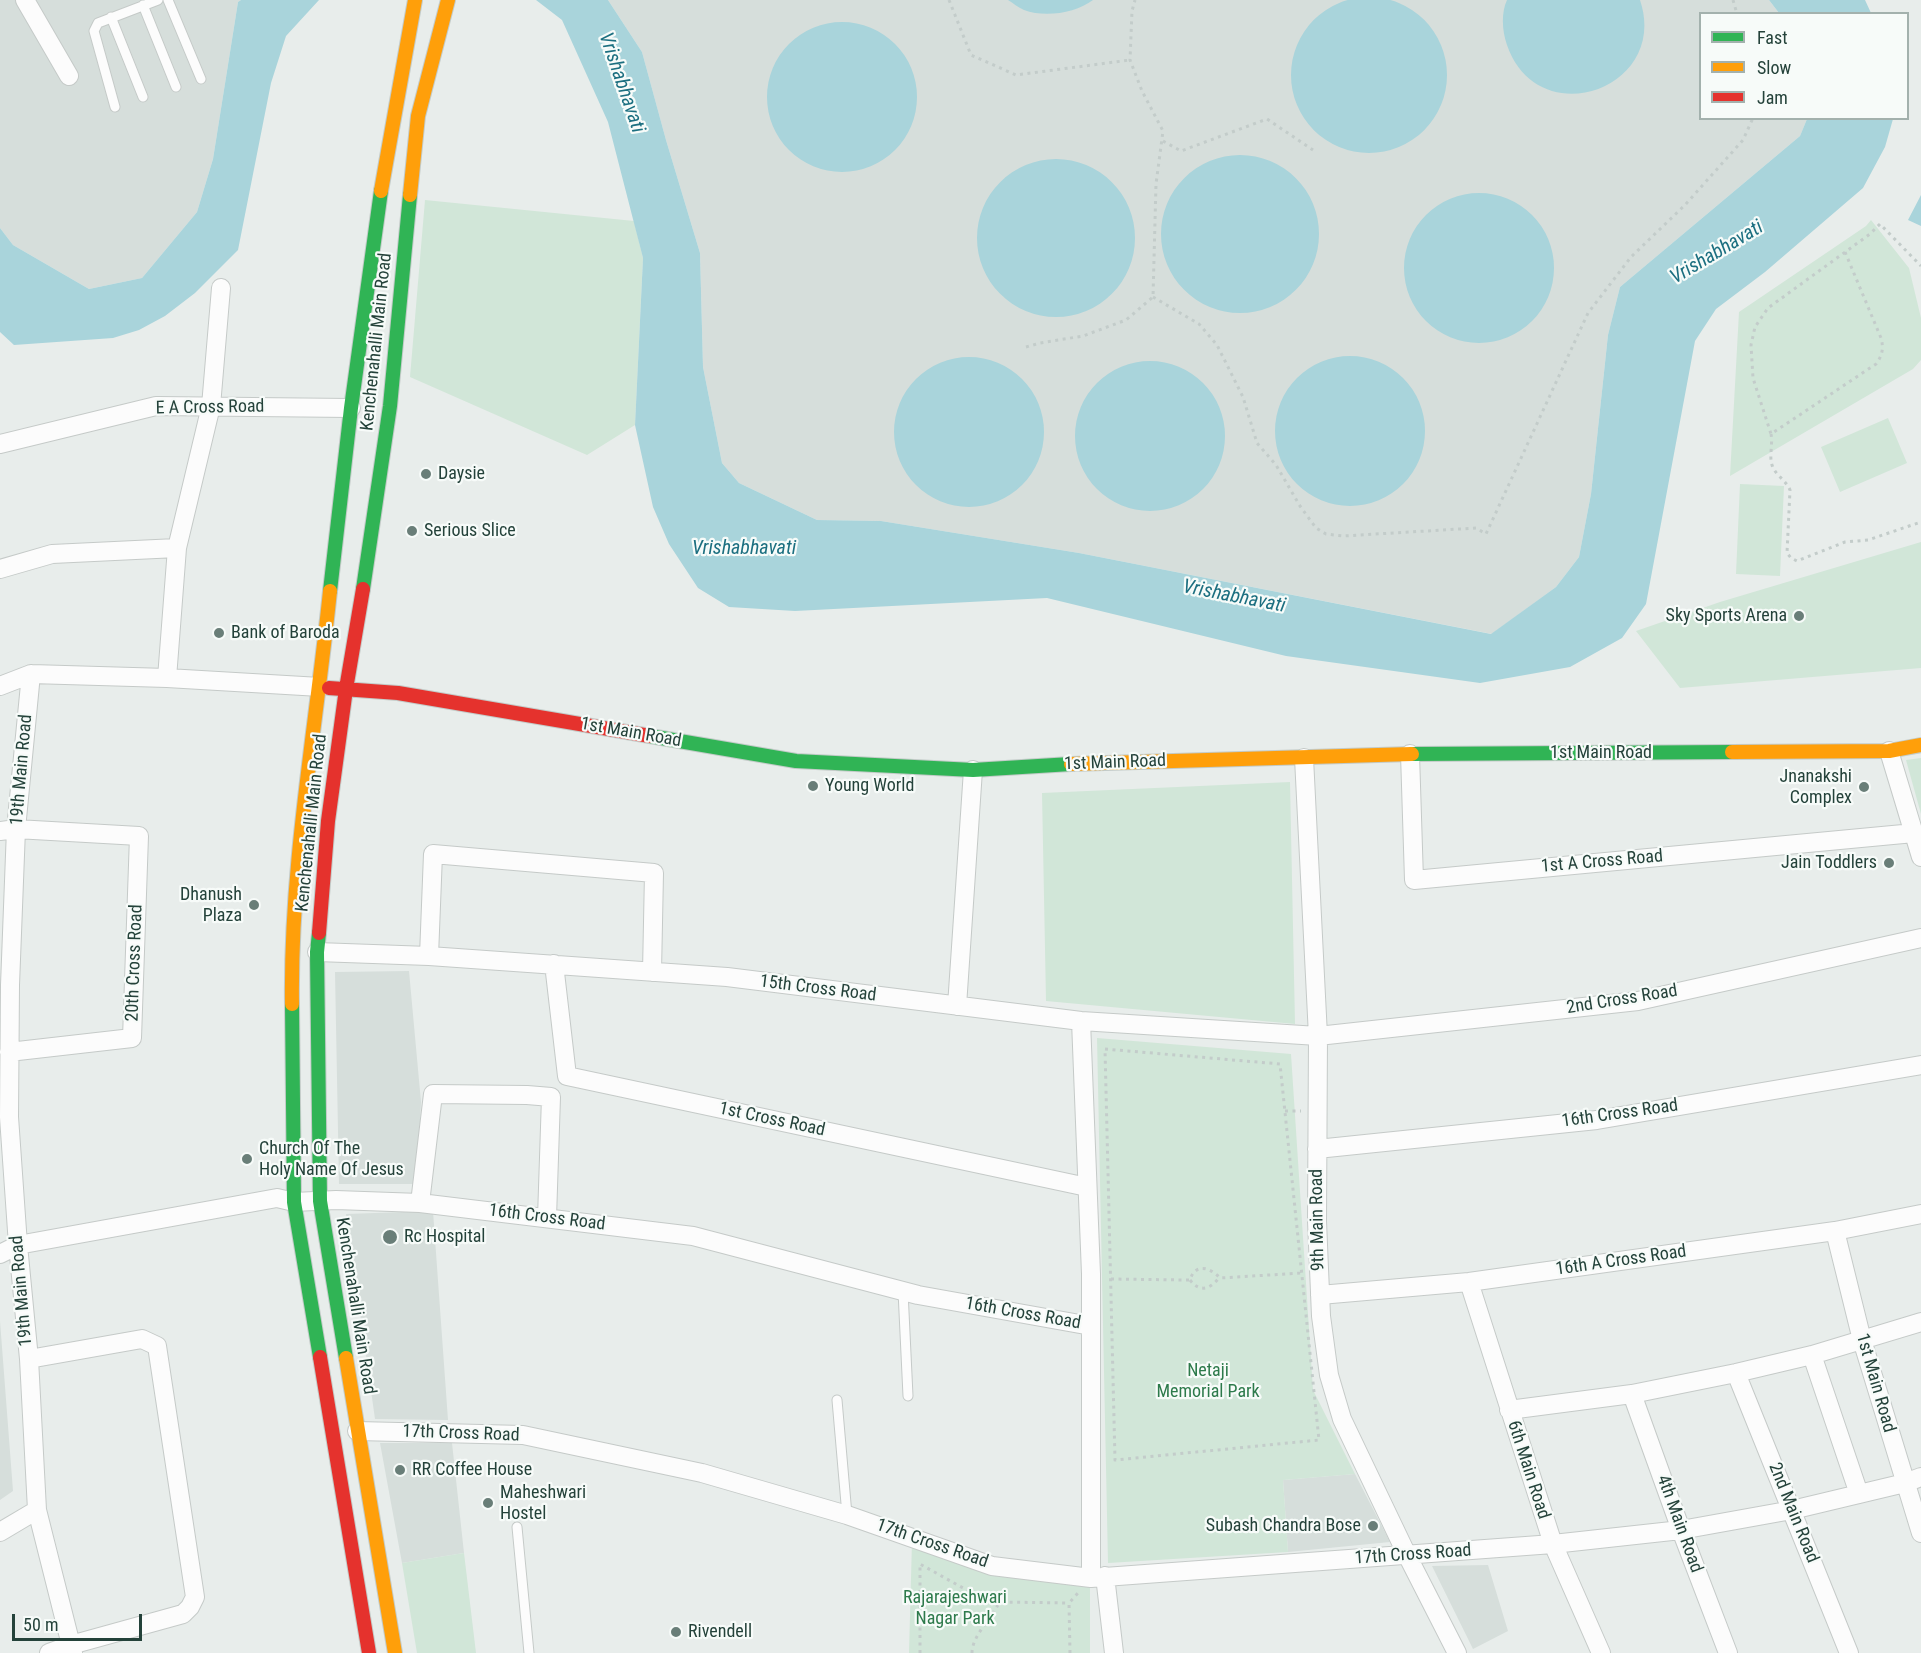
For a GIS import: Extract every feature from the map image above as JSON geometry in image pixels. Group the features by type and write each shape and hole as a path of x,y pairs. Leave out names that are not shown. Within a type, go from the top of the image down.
{"main road":[{"name":"Kenchenahalli Main Road","path":"369,1653 294,1202 291,951 302,818 320,687 351,408 385,160 415,0"},
{"name":"Kenchenahalli Main Road","path":"395,1653 320,1201 317,952 328,821 390,406 418,116 448,0"},
{"name":"1st Main Road","path":"320,687 398,693 796,761 973,770 1098,762 1410,754 1889,752 1921,746"}],"street":[{"path":"25,0 69,76"},
{"path":"167,678 177,548 211,406 221,288"},
{"name":"E A Cross Road","path":"0,444 156,406 351,408"},
{"path":"0,569 52,554 177,548"},
{"path":"0,686 31,674 167,678 320,687"},
{"name":"19th Main Road","path":"31,674 8,830 5,986 9,1052 4,1119 29,1359 36,1510 72,1649"},
{"path":"1889,752 1921,857"},
{"name":"1st A Cross Road","path":"1410,754 1414,880 1914,832"},
{"name":"9th Main Road","path":"1304,758 1318,1036 1317,1221 1321,1316 1329,1375 1342,1419 1457,1653"},
{"path":"957,1006 973,770"},
{"name":"20th Cross Road","path":"8,830 139,836 132,1038 9,1052"},
{"path":"429,956 433,854 654,873 652,972"},
{"name":"2nd Cross Road","path":"1318,1036 1638,1000 1921,938"},
{"name":"15th Cross Road","path":"317,952 429,956 727,977 1081,1021 1318,1036"},
{"name":"1st Cross Road","path":"554,964 567,1076 1087,1187"},
{"path":"1081,1021 1098,1577 1114,1653"},
{"name":"16th Cross Road","path":"1317,1149 1597,1120 1921,1065"},
{"path":"420,1203 433,1094 551,1097 547,1218"},
{"name":"16th Cross Road","path":"0,1254 18,1245 277,1198 294,1202 420,1203 693,1236 903,1291 1091,1326"},
{"name":"16th A Cross Road","path":"1320,1295 1469,1282 1835,1231 1921,1214"},
{"name":"1st Main Road","path":"1835,1231 1862,1340 1913,1480 1921,1533"},
{"name":"6th Main Road","path":"1469,1282 1553,1544 1601,1653"},
{"path":"1509,1410 1632,1394 1736,1373 1812,1355 1921,1322"},
{"path":"29,1359 142,1340 157,1346 195,1598 183,1614 72,1649 49,1653"},
{"path":"1812,1355 1858,1494"},
{"name":"2nd Main Road","path":"1736,1373 1849,1653"},
{"name":"4th Main Road","path":"1632,1394 1728,1653"},
{"name":"17th Cross Road","path":"357,1431 523,1435 702,1473 847,1515 992,1566 1098,1577 1553,1544 1681,1530 1792,1510 1913,1480"},
{"path":"0,1532 36,1510"}],"lane":[{"path":"115,107 94,31 98,23 158,0"},
{"path":"168,0 201,79"},
{"path":"143,5 176,87"},
{"path":"111,17 143,96"},
{"path":"903,1291 908,1396"},
{"path":"837,1400 847,1515"},
{"path":"517,1527 529,1653"}],"path":[{"path":"949,0 971,55 1016,75 1130,60"},
{"path":"1026,347 1083,336 1126,320 1153,297 1156,184 1163,131 1142,91 1130,60 1132,11 1135,0"},
{"path":"1163,141 1180,151 1267,119 1313,150"},
{"path":"1153,297 1199,324 1217,345 1243,397 1257,443 1276,465 1316,528 1326,534 1342,536 1476,528 1486,534 1588,313 1631,257 1685,205 1743,140 1752,120"},
{"path":"1921,266 1880,224 1870,234 1768,308 1755,327 1751,345 1752,372 1756,390 1773,442 1771,464 1787,482 1790,490 1787,553 1791,558 1797,561 1845,542 1869,540 1921,522"},
{"path":"1771,434 1876,364 1883,352 1881,338 1845,252"},
{"path":"1105,1049 1280,1064 1319,1440 1115,1460 1111,1280 1105,1049"},
{"path":"1190,1280 1194,1271 1203,1268 1211,1270 1220,1278"},
{"path":"1111,1280 1190,1280 1196,1287 1206,1289 1220,1278 1302,1273"},
{"path":"920,1653 920,1564 963,1588 999,1602 1069,1603 1070,1653"},
{"path":"972,1653 976,1636 987,1624 999,1602"}],"shaded area":[{"path":"0,0 241,0 238,2 213,159 197,212 142,278 89,289 13,245 0,228"},
{"path":"608,0 1769,0 1778,12 1699,12 1699,120 1807,120 1800,136 1620,287 1608,335 1591,494 1579,557 1556,587 1492,634 1079,553 881,521 817,520 739,483 722,463 703,367 700,253 642,52"},
{"path":"409,971 421,1102 417,1184 339,1184 335,972"},
{"path":"433,1211 448,1420 375,1419 346,1214"},
{"path":"0,1321 13,1491 0,1500"},
{"path":"380,1443 452,1443 464,1553 402,1563"},
{"path":"1355,1474 1390,1542 1288,1552 1283,1480"},
{"path":"1488,1565 1508,1631 1473,1649 1432,1566"}],"green space":[{"path":"425,200 634,221 643,258 635,425 587,455 410,377"},
{"path":"1871,220 1909,268 1921,318 1921,360 1913,369 1730,476 1739,312 1866,226"},
{"path":"1888,418 1907,463 1840,492 1821,447"},
{"path":"1740,484 1784,486 1780,576 1736,574"},
{"name":"Sky Sports Arena","path":"1921,542 1921,668 1680,688 1636,631 1720,602"},
{"path":"1921,758 1921,814 1906,760"},
{"path":"1290,782 1295,1024 1046,1001 1042,793"},
{"name":"Netaji Memorial Park","path":"1097,1038 1291,1054 1313,1390 1355,1474 1283,1480 1288,1552 1108,1563"},
{"name":"Rajarajeshwari Nagar Park","path":"912,1541 990,1575 1090,1584 1090,1653 909,1653"},
{"path":"464,1553 476,1653 417,1653 402,1563"}],"water":[{"path":"1351,-1 1387,-1 1412,10 1434,32 1446,60 1446,90 1434,118 1412,140 1384,152 1354,152 1326,140 1304,118 1292,90 1292,60 1304,32 1326,10"},
{"path":"241,0 319,0 286,36 271,83 238,250 195,293 165,316 139,330 113,338 14,345 0,332 0,228 13,245 89,289 142,278 197,212 213,159 238,2"},
{"name":"Vrishabhavati","path":"536,0 608,0 642,52 700,253 703,367 722,463 739,483 817,520 881,521 1079,553 1491,634 1556,587 1579,557 1591,494 1608,335 1620,287 1800,136 1807,120 1893,120 1885,147 1863,188 1765,272 1716,309 1695,341 1646,604 1622,638 1570,667 1480,683 1286,656 1047,598 795,611 729,607 698,588 669,544 653,507 635,425 643,258 608,122 562,20"},
{"path":"1008,0 1093,0 1069,11 1041,14 1024,10"},
{"path":"1507,0 1640,0 1644,31 1636,57 1619,77 1596,90 1571,94 1545,88 1523,73 1507,45 1503,22"},
{"path":"1769,0 1865,0 1871,12 1778,12"},
{"path":"842,22 871,28 895,44 911,68 917,97 911,126 895,150 871,166 842,172 813,166 789,150 773,126 767,97 773,68 789,44 813,28"},
{"path":"1240,155 1270,161 1284,168 1296,178 1306,190 1313,204 1319,234 1313,264 1306,278 1296,290 1284,300 1270,307 1240,313 1210,307 1196,300 1184,290 1174,278 1167,264 1161,234 1167,204 1174,190 1184,178 1196,168 1210,161"},
{"path":"1056,159 1071,160 1086,165 1100,172 1112,182 1122,194 1129,208 1134,223 1134,253 1129,268 1122,282 1112,294 1100,304 1086,311 1071,316 1056,317 1041,316 1026,311 1012,304 1000,294 990,282 983,268 978,253 977,238 978,223 983,208 990,194 1000,182 1012,172 1026,165 1041,160"},
{"path":"1479,193 1508,199 1532,215 1548,239 1554,268 1548,297 1532,321 1508,337 1479,343 1450,337 1426,321 1410,297 1404,268 1410,239 1426,215 1450,199"},
{"path":"1921,195 1921,226 1908,220"},
{"path":"1350,356 1379,362 1403,378 1419,402 1425,431 1419,460 1403,484 1379,500 1350,506 1321,500 1297,484 1281,460 1275,431 1281,402 1297,378 1321,362"},
{"path":"969,357 998,363 1022,379 1038,403 1044,432 1038,461 1022,485 998,501 969,507 940,501 916,485 900,461 894,432 900,403 916,379 940,363"},
{"path":"1150,361 1179,367 1203,383 1219,407 1225,436 1219,465 1203,489 1179,505 1150,511 1121,505 1097,489 1081,465 1075,436 1081,407 1097,383 1121,367"}],"traffic: fast":[{"path":"330,591 351,408 381,191"},
{"path":"363,589 390,406 410,195"},
{"path":"650,736 796,761 973,770 1071,764"},
{"path":"1412,754 1732,752"},
{"path":"319,933 317,952 320,1201 346,1358"},
{"path":"292,1004 294,1202 320,1357"}],"traffic: slow":[{"path":"381,191 415,0"},
{"path":"410,195 418,116 448,0"},
{"path":"292,1004 292,952 299,849 330,591"},
{"path":"1732,752 1889,751 1921,745"},
{"path":"1071,764 1412,754"},
{"path":"346,1358 395,1653"}],"traffic: jam":[{"path":"319,933 328,821 346,689 363,589"},
{"path":"329,688 398,693 650,736"},
{"path":"320,1357 369,1653"}],"place":[{"name":"Daysie","path":"426,474"},
{"name":"Serious Slice","path":"412,531"},
{"name":"Sky Sports Arena","path":"1799,616"},
{"name":"Bank of Baroda","path":"219,633"},
{"name":"Young World","path":"813,786"},
{"name":"Jnanakshi Complex","path":"1864,787"},
{"name":"Jain Toddlers","path":"1889,863"},
{"name":"Dhanush Plaza","path":"254,905"},
{"name":"Church Of The Holy Name Of Jesus","path":"247,1159"},
{"name":"Rc Hospital","path":"390,1237"},
{"name":"RR Coffee House","path":"400,1470"},
{"name":"Maheshwari Hostel","path":"488,1503"},
{"name":"Subash Chandra Bose","path":"1373,1526"},
{"name":"Rivendell","path":"676,1632"}]}
